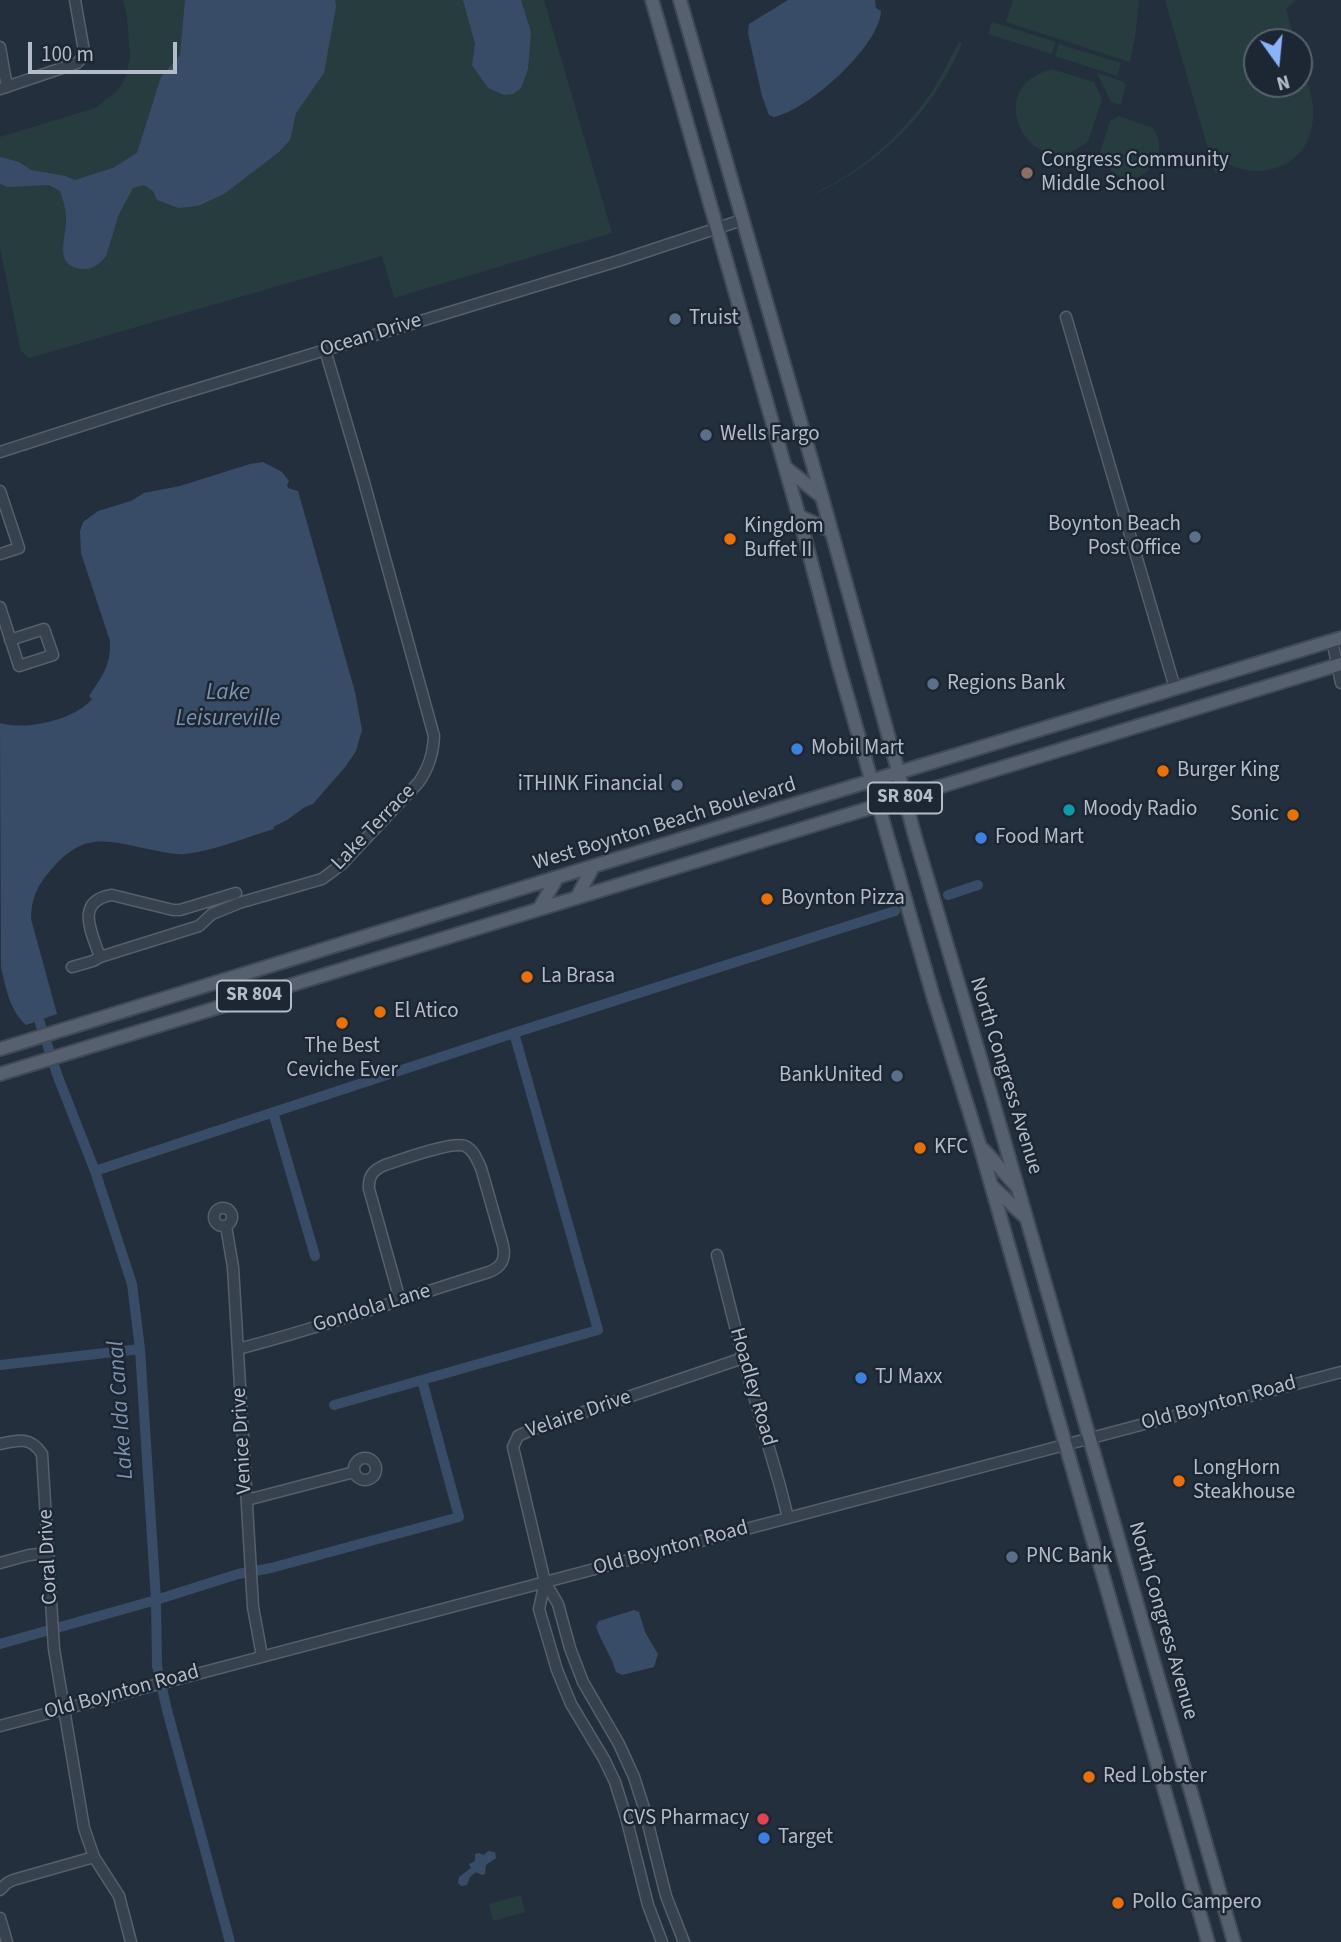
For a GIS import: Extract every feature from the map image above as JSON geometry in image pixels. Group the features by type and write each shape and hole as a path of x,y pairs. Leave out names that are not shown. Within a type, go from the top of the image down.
{"main road":[{"name":"North Congress Avenue","path":"652,0 933,996 980,1146 1208,1942"},
{"name":"North Congress Avenue","path":"680,0 822,496 955,976 1234,1942"},
{"path":"785,467 822,496"},
{"path":"799,516 831,531"},
{"name":"West Boynton Beach Boulevard","path":"0,1049 1337,639"},
{"name":"West Boynton Beach Boulevard","path":"0,1074 1339,665"},
{"path":"577,897 593,867"},
{"path":"539,909 557,878"},
{"path":"980,1146 1018,1189"},
{"path":"991,1185 1027,1218"}],"street":[{"path":"0,47 4,88 78,63 84,51 75,0"},
{"name":"Ocean Drive","path":"0,452 742,220"},
{"path":"1066,317 1175,688"},
{"name":"Lake Terrace","path":"72,967 198,926 217,911 328,875 342,864 419,782 430,761 434,736 325,350"},
{"path":"0,491 19,548 0,554"},
{"path":"0,607 10,639 19,666 53,655 44,629 10,639"},
{"path":"1337,639 1341,683"},
{"path":"100,957 88,910 101,898 112,895 180,910 236,892"},
{"name":"Gondola Lane","path":"238,1349 400,1300 497,1269 502,1263 504,1250 481,1168 476,1157 464,1145 450,1145 385,1165 369,1178 369,1189 400,1300"},
{"name":"Venice Drive","path":"226,1226 233,1267 252,1588 262,1656"},
{"name":"Hoadley Road","path":"717,1255 788,1518"},
{"name":"Velaire Drive","path":"545,1582 514,1457 513,1447 518,1436 540,1426 743,1358"},
{"name":"Old Boynton Road","path":"0,1726 1341,1372"},
{"name":"Coral Drive","path":"0,1444 26,1440 42,1454 54,1648 84,1828 94,1857 119,1896 131,1942"},
{"path":"247,1500 354,1472"},
{"path":"0,1563 48,1553"},
{"path":"545,1582 539,1609 554,1662 571,1704 615,1782 648,1905 662,1942"},
{"path":"545,1582 558,1604 583,1682 619,1744 634,1777 645,1808 666,1896 684,1942"},
{"path":"0,1890 13,1880 94,1857"},
{"path":"0,1918 7,1942"}],"green space":[{"path":"123,0 544,0 612,233 394,298 382,256 29,358 21,351 0,248 0,137 95,108 117,91 127,75 130,55"},
{"path":"1013,0 1139,0 1130,62 1006,22"},
{"path":"1165,0 1296,0 1286,9 1291,28 1243,28 1243,98 1311,98 1313,119 1304,148 1295,158 1270,170 1242,169 1228,164 1224,171 1215,173"},
{"path":"992,22 1056,42 1052,54 988,34"},
{"path":"959,42 962,44 936,92 902,133 862,167 815,194 851,173 898,133 936,85"},
{"path":"1059,44 1121,63 1117,76 1055,56"},
{"path":"1051,69 1094,82 1102,99 1088,142 1063,154 1051,154 1030,142 1018,121 1016,109 1017,97 1023,86 1032,78"},
{"path":"1097,73 1126,84 1121,105 1111,102"},
{"path":"1119,116 1153,128 1158,140 1159,151 1154,164 1144,174 1131,179 1116,175 1099,156 1110,121"},
{"path":"521,1895 525,1912 493,1921 489,1904"}],"water":[{"path":"185,0 335,0 324,73 296,113 290,140 279,152 224,194 198,206 178,208 157,200 153,191 144,185 133,188 119,214 106,256 90,268 73,267 64,257 66,215 60,191 49,185 8,187 0,184 0,157 19,162 31,170 75,180 113,168 137,153 161,77 180,55"},
{"path":"463,0 521,0 531,32 528,69 521,88 513,94 504,95 488,88 472,65 475,44"},
{"path":"788,0 875,0 876,8 881,11 877,26 868,42 840,75 805,103 774,117 769,115 762,96 748,33 749,24"},
{"name":"Lake Leisureville","path":"263,462 282,472 289,481 288,488 298,491 355,692 362,730 356,751 313,804 273,827 274,829 218,847 185,854 97,842 74,849 62,858 38,888 32,905 31,919 57,1014 26,1025 12,1005 1,967 0,723 23,726 49,722 74,713 92,699 89,696 105,670 110,641 81,553 80,531 83,522 98,511 131,501 144,493 180,486"},
{"path":"634,1610 639,1612 645,1632 658,1654 654,1667 622,1675 616,1672 596,1626 599,1621"},
{"path":"488,1851 495,1852 496,1858 486,1865 485,1874 476,1872 467,1885 461,1886 458,1883 459,1877 471,1868 469,1864 475,1861 475,1854 484,1855"}],"waterway":[{"path":"948,895 978,885"},
{"path":"95,1171 895,911"},
{"name":"Lake Ida Canal","path":"35,1008 58,1077 95,1171 132,1284 140,1349 156,1600 157,1666 230,1942"},
{"path":"334,1405 598,1330 514,1033"},
{"path":"273,1112 315,1256"},
{"path":"0,1365 140,1349"},
{"path":"0,1644 238,1574 271,1568 459,1517 422,1380"}],"place":[{"name":"Congress Community Middle School","path":"1027,173"},
{"name":"Truist","path":"675,319"},
{"name":"Wells Fargo","path":"706,435"},
{"name":"Boynton Beach Post Office","path":"1195,537"},
{"name":"Kingdom Buffet II","path":"730,539"},
{"name":"Regions Bank","path":"933,684"},
{"name":"Mobil Mart","path":"797,749"},
{"name":"Burger King","path":"1163,771"},
{"name":"iTHINK Financial","path":"677,785"},
{"name":"Moody Radio","path":"1069,810"},
{"name":"Sonic","path":"1293,815"},
{"name":"Food Mart","path":"981,838"},
{"name":"Boynton Pizza","path":"767,899"},
{"name":"La Brasa","path":"527,977"},
{"name":"El Atico","path":"380,1012"},
{"name":"The Best Ceviche Ever","path":"342,1023"},
{"name":"BankUnited","path":"897,1076"},
{"name":"KFC","path":"920,1148"},
{"name":"TJ Maxx","path":"861,1378"},
{"name":"LongHorn Steakhouse","path":"1179,1481"},
{"name":"PNC Bank","path":"1012,1557"},
{"name":"Red Lobster","path":"1089,1777"},
{"name":"CVS Pharmacy","path":"763,1819"},
{"name":"Target","path":"764,1838"},
{"name":"Pollo Campero","path":"1118,1903"}]}
